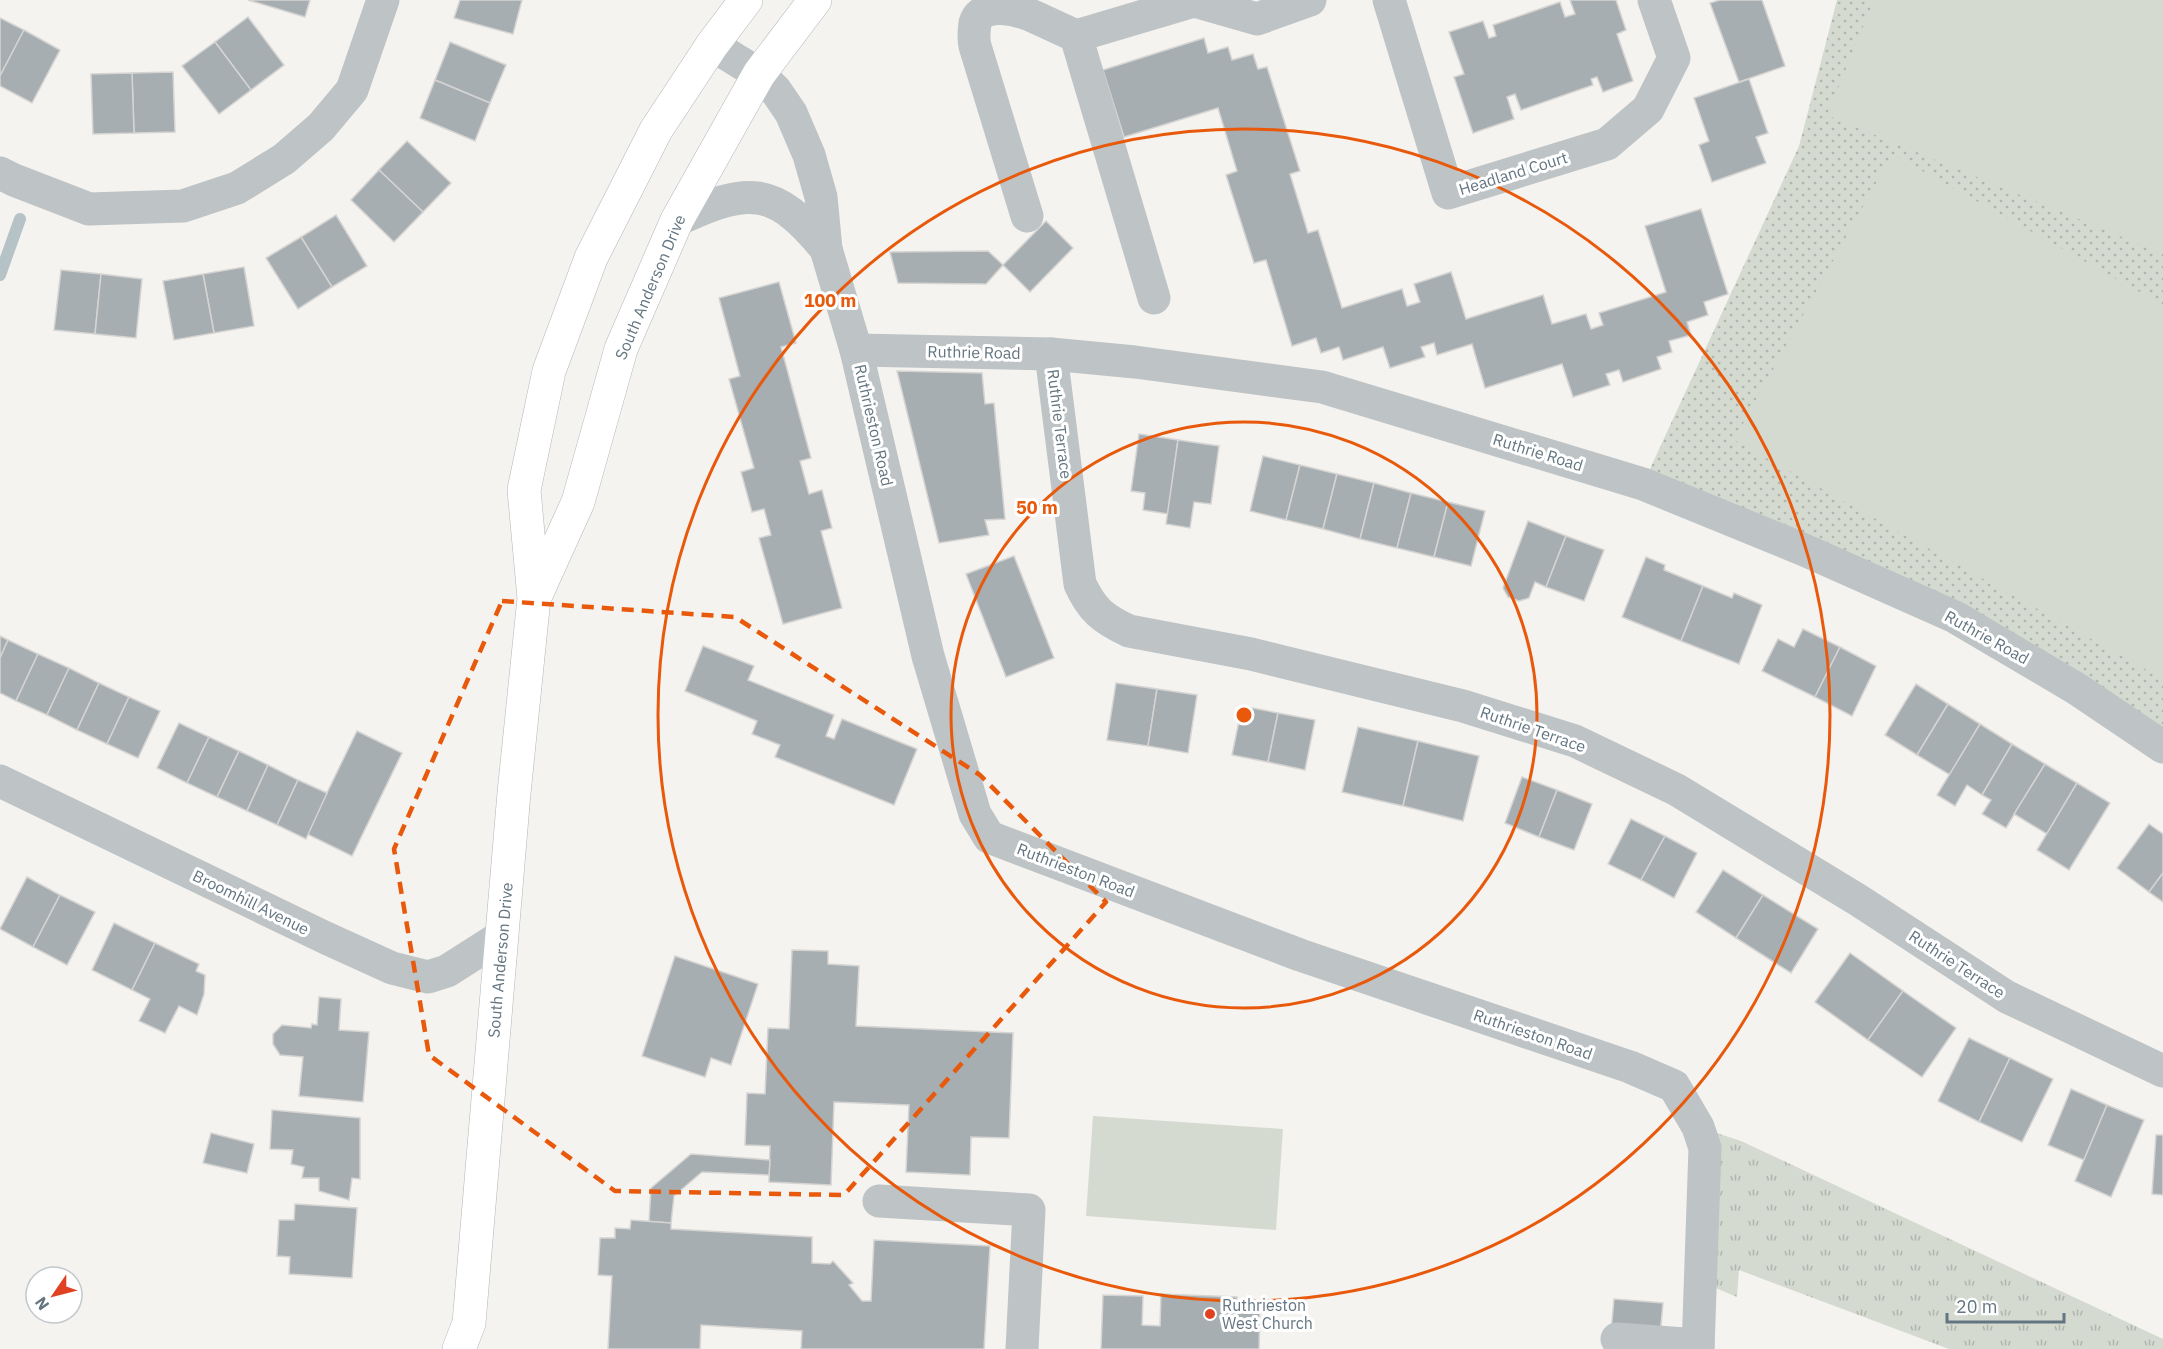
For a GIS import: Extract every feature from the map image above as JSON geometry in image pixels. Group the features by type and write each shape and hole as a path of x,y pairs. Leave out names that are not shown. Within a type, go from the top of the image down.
{"main road":[{"name":"South Anderson Drive","path":"468,1340 514,793 534,598 525,490 549,371 591,258 656,130 712,45 746,0"},
{"name":"South Anderson Drive","path":"534,598 578,502 621,349 676,220 759,74 815,0"}],"street":[{"path":"0,173 89,209 183,206 237,188 284,159 321,127 352,90 383,0"},
{"path":"1027,216 975,46 976,19 981,9 990,4 1006,4 1076,36 1194,1 1257,19 1310,0"},
{"name":"Headland Court","path":"1389,0 1448,193 1607,144 1648,109 1674,58 1654,0"},
{"path":"1076,36 1154,298"},
{"name":"Ruthrieston Road","path":"712,45 759,74 776,91 791,113 809,155 821,197 826,249 856,350 928,656 975,814 989,837 1300,955 1630,1067 1674,1086 1698,1127 1705,1148 1698,1347"},
{"name":"Ruthrieston Road","path":"676,220 710,204 747,196 771,200 808,227 826,249"},
{"name":"Ruthrie Road","path":"856,350 1051,354 1135,362 1322,387 1643,484 1802,549 1955,617 2077,689 2163,747"},
{"name":"Ruthrie Terrace","path":"1051,354 1080,584 1087,600 1112,624 1129,631 1251,654 1463,706 1575,741 1677,790 1858,900 2007,997 2163,1071"},
{"name":"Broomhill Avenue","path":"0,781 392,968 428,977 447,971 502,936"},
{"path":"879,1201 1029,1210 1022,1349"},
{"path":"1617,1339 1698,1347"}],"highlighted area":[{"path":"502,601 735,617 980,775 1106,902 844,1195 615,1191 429,1055 394,849"}],"green space":[{"path":"1837,0 2163,0 2163,747 2077,689 1643,484 1799,146"},
{"path":"1874,0 2163,0 2163,254 1827,115"},
{"path":"1892,154 2163,305 2163,679 1734,440"},
{"path":"1093,1116 1283,1129 1276,1230 1086,1216"},
{"path":"1698,1127 1741,1141 2163,1339 2163,1349 1949,1349 1739,1270 1737,1297 1699,1281"}],"building":[{"path":"248,0 310,0 305,17"},
{"path":"460,0 522,0 513,34 454,18"},
{"path":"1570,0 1616,0 1626,30 1617,34 1633,81 1603,92 1597,77 1591,79 1593,85 1521,110 1515,94 1507,97 1514,119 1473,133 1454,77 1464,74 1449,32 1483,21 1489,38 1496,36 1493,25 1560,2 1565,17 1575,14"},
{"path":"1720,0 1762,0 1785,66 1739,82 1710,3"},
{"path":"248,17 284,65 251,90 215,42"},
{"path":"0,18 24,30 0,76"},
{"path":"24,30 60,50 32,103 0,86 0,76"},
{"path":"1204,38 1208,53 1228,47 1232,60 1253,54 1258,69 1267,67 1300,171 1290,174 1308,233 1318,230 1342,308 1402,289 1407,306 1414,304 1420,302 1414,284 1451,272 1466,319 1543,295 1552,324 1586,314 1591,329 1603,325 1599,313 1666,292 1645,226 1701,209 1728,294 1704,302 1708,315 1687,322 1691,335 1669,341 1672,352 1657,357 1661,369 1623,382 1619,370 1606,374 1610,385 1573,397 1562,364 1485,388 1472,344 1437,355 1434,343 1421,347 1425,357 1390,368 1383,347 1343,360 1339,347 1321,353 1316,338 1292,346 1266,260 1254,263 1226,175 1237,171 1218,108 1124,137 1103,70"},
{"path":"215,42 251,90 219,114 182,66"},
{"path":"450,42 506,65 490,103 435,80"},
{"path":"173,72 175,132 134,133 132,73"},
{"path":"132,73 134,133 93,134 91,74"},
{"path":"1749,79 1768,133 1756,137 1766,163 1712,182 1699,145 1709,141 1694,98"},
{"path":"435,80 490,103 475,141 420,118"},
{"path":"407,141 451,183 423,212 379,170"},
{"path":"379,170 423,212 394,242 351,200"},
{"path":"336,215 367,266 332,287 301,237"},
{"path":"1046,221 1073,248 1030,292 1003,265"},
{"path":"301,237 332,287 298,309 266,258"},
{"path":"988,251 1003,265 986,284 898,283 890,252"},
{"path":"244,267 254,326 214,333 203,274"},
{"path":"61,270 101,274 95,334 54,330"},
{"path":"101,274 142,279 136,338 95,334"},
{"path":"203,274 214,333 174,340 163,281"},
{"path":"779,282 796,343 781,347 811,458 800,461 809,494 822,490 832,528 821,531 842,608 783,624 759,538 771,535 764,509 752,512 741,472 754,468 729,379 740,376 719,298"},
{"path":"897,371 982,373 985,404 994,403 1005,519 985,520 989,535 939,543"},
{"path":"1139,434 1178,440 1168,514 1143,510 1145,493 1131,491"},
{"path":"1178,440 1219,446 1211,504 1194,502 1190,528 1166,524"},
{"path":"1263,456 1300,465 1286,520 1250,511"},
{"path":"1300,465 1337,474 1323,529 1286,520"},
{"path":"1337,474 1374,483 1360,539 1323,529"},
{"path":"1374,483 1411,493 1397,548 1360,539"},
{"path":"1411,493 1448,502 1434,557 1397,548"},
{"path":"1448,502 1485,511 1471,566 1434,557"},
{"path":"1528,521 1566,536 1546,587 1535,582 1529,598 1519,601 1508,597 1503,588"},
{"path":"1566,536 1604,550 1584,601 1546,587"},
{"path":"1014,556 1054,658 1006,677 966,574"},
{"path":"1646,557 1665,565 1664,570 1703,586 1681,641 1622,617"},
{"path":"1703,586 1732,598 1734,593 1762,605 1739,664 1681,641"},
{"path":"1803,629 1840,647 1815,697 1762,671 1778,639 1794,647"},
{"path":"0,636 8,640 0,658"},
{"path":"8,640 38,654 16,701 0,693 0,658"},
{"path":"703,646 754,666 748,680 834,715 826,736 834,739 842,719 917,749 894,805 775,757 780,745 752,734 757,721 685,691"},
{"path":"1840,647 1876,666 1852,716 1815,697"},
{"path":"38,654 69,668 47,715 16,701"},
{"path":"69,668 99,683 77,730 47,715"},
{"path":"99,683 129,697 107,744 77,730"},
{"path":"1116,683 1157,689 1148,746 1107,740"},
{"path":"1916,684 1948,704 1917,755 1885,735"},
{"path":"1157,689 1197,695 1188,753 1148,746"},
{"path":"129,697 160,711 138,758 107,744"},
{"path":"1948,704 1980,724 1950,775 1917,755"},
{"path":"1242,706 1278,713 1268,762 1232,755"},
{"path":"1278,713 1315,720 1305,770 1268,762"},
{"path":"179,723 209,737 187,783 157,768"},
{"path":"1980,724 2012,744 1982,795 1967,785 1955,806 1937,795"},
{"path":"1358,727 1418,741 1403,806 1342,792"},
{"path":"357,731 402,753 352,856 307,834"},
{"path":"209,737 239,751 217,797 187,783"},
{"path":"1418,741 1479,756 1463,821 1403,806"},
{"path":"2012,744 2045,764 2006,828 1982,814 1991,800 1982,795"},
{"path":"239,751 268,765 247,811 217,797"},
{"path":"2045,764 2077,783 2047,834 2014,814"},
{"path":"268,765 298,780 277,825 247,811"},
{"path":"1522,777 1557,790 1539,837 1505,823"},
{"path":"298,780 327,793 306,839 277,825"},
{"path":"2077,783 2110,803 2069,870 2037,850"},
{"path":"1557,790 1592,804 1574,850 1539,837"},
{"path":"1631,819 1665,836 1641,880 1608,864"},
{"path":"2149,824 2163,834 2163,873 2149,892 2117,868"},
{"path":"1665,836 1697,853 1674,898 1641,880"},
{"path":"1723,870 1763,895 1736,938 1696,912"},
{"path":"2163,873 2163,902 2149,892"},
{"path":"27,877 60,895 33,947 0,929"},
{"path":"60,895 95,912 67,965 33,947"},
{"path":"1763,895 1818,929 1791,973 1736,938"},
{"path":"114,923 155,943 132,990 92,970"},
{"path":"155,943 199,964 196,971 205,975 204,994 197,1015 179,1006 165,1033 139,1021 150,999 132,990"},
{"path":"792,950 828,951 828,964 859,966 856,1026 1013,1033 1009,1138 971,1137 970,1175 906,1172 909,1105 834,1102 831,1185 769,1182 770,1146 745,1145 747,1093 765,1094 768,1028 789,1029"},
{"path":"1850,953 1903,991 1868,1040 1815,1002"},
{"path":"675,956 758,984 731,1065 711,1058 705,1077 642,1056"},
{"path":"1903,991 1956,1028 1922,1077 1868,1040"},
{"path":"319,997 341,999 339,1030 369,1032 363,1102 299,1096 303,1057 280,1055 273,1044 273,1034 282,1025 311,1028 312,1024 317,1025"},
{"path":"1969,1038 2010,1058 1979,1122 1938,1101"},
{"path":"2010,1058 2053,1079 2022,1142 1979,1122"},
{"path":"2071,1089 2107,1105 2084,1160 2048,1145"},
{"path":"2107,1105 2144,1120 2111,1197 2075,1181"},
{"path":"272,1110 360,1118 360,1179 352,1178 349,1200 319,1191 319,1178 302,1178 304,1167 291,1164 293,1150 270,1149"},
{"path":"211,1133 254,1144 247,1173 203,1163"},
{"path":"2156,1135 2163,1135 2163,1195 2152,1194"},
{"path":"691,1154 770,1160 769,1175 702,1172 674,1196 671,1223 649,1222 651,1188"},
{"path":"295,1204 357,1208 352,1278 289,1274 290,1257 277,1256 279,1220 294,1220"},
{"path":"631,1220 671,1223 671,1229 812,1237 812,1263 830,1264 833,1261 853,1283 849,1285 862,1301 871,1301 874,1240 990,1246 984,1349 801,1349 802,1331 701,1325 700,1349 608,1349 612,1276 598,1275 600,1238 615,1238 615,1228 630,1229"},
{"name":"Ruthrieston West Church","path":"1161,1294 1237,1297 1237,1302 1260,1304 1259,1349 1101,1349 1103,1295 1143,1296 1142,1325 1160,1326"},
{"path":"1614,1299 1663,1303 1660,1335 1611,1332"}],"waterway":[{"path":"0,275 20,219"}],"place":[{"name":"Ruthrieston West Church","path":"1210,1314"}]}
